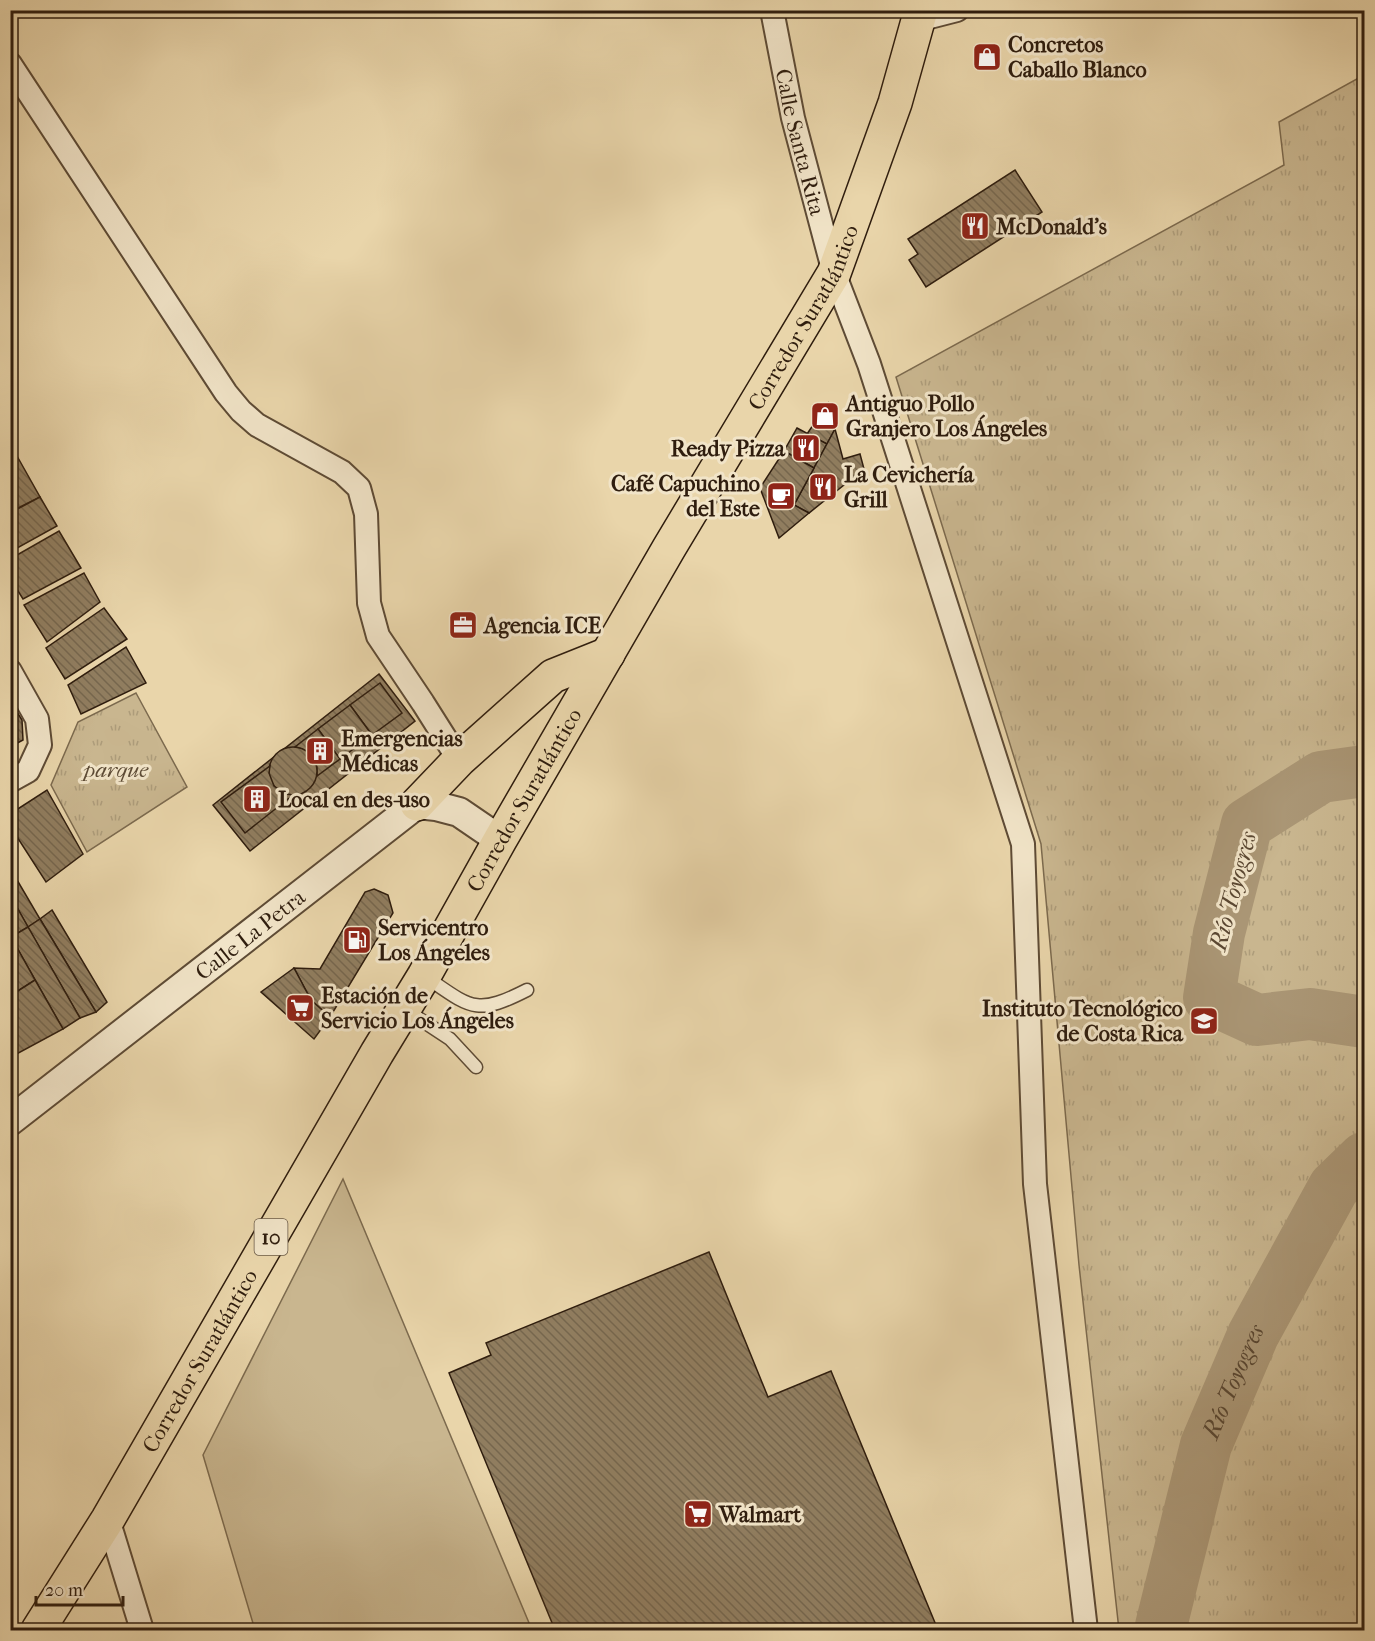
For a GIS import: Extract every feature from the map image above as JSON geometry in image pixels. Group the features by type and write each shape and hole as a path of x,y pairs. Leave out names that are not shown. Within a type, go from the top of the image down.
{"main road":[{"name":"Corredor Suratlántico","path":"38,1630 108,1519 377,1053 405,1009 669,548 834,273 896,103 920,15"},
{"path":"417,804 459,760 553,676 608,654"}],"street":[{"name":"Calle Santa Rita","path":"772,10 793,118 834,273 869,364 1023,844 1035,1184 1086,1630"},
{"path":"920,15 957,10"},
{"path":"10,64 226,393 257,425 342,472 359,489 366,514 369,603 378,636 459,760"},
{"path":"10,671 37,718 40,745 28,771 10,781"},
{"path":"417,804 459,812 500,840"},
{"name":"Calle La Petra","path":"10,1121 417,804"},
{"path":"108,1519 142,1630"}],"lane":[{"path":"424,976 458,999 476,1006 504,1001 527,990"},
{"path":"405,1009 450,1039 476,1067"}],"green space":[{"name":"Instituto Tecnológico de Costa Rica","path":"1364,75 1364,1630 1119,1630 1079,1265 1041,844 896,377 1284,165 1279,122"},
{"name":"parque","path":"136,693 187,787 87,852 51,785 78,722"},
{"path":"343,1179 532,1630 255,1630 203,1455"}],"building":[{"name":"McDonald's","path":"1015,170 1042,212 926,287 909,260 918,254 908,239"},
{"name":"Antiguo Pollo Granjero Los Ángeles","path":"828,403 835,429 827,444 807,434"},
{"name":"Ready Pizza","path":"797,428 827,444 814,468 784,451"},
{"name":"La Cevichería Grill","path":"835,429 843,459 860,454 864,469 809,513 794,505"},
{"name":"Café Capuchino del Este","path":"784,451 814,468 794,505 809,513 779,538 760,488"},
{"path":"17,456 40,497 10,512 10,460"},
{"path":"40,497 57,526 10,552 10,513"},
{"path":"59,531 81,568 23,599 10,578 10,559"},
{"path":"84,573 100,602 47,642 24,605"},
{"path":"104,608 127,639 65,679 46,648"},
{"path":"126,647 146,683 81,714 68,685"},
{"path":"379,674 415,721 250,851 213,805"},
{"path":"380,683 402,713 372,735 350,705"},
{"path":"10,701 22,720 23,740 10,747"},
{"path":"350,705 372,735 340,759 318,729"},
{"name":"Emergencias Médicas","path":"318,729 340,759 317,776 315,760 302,749 295,747"},
{"path":"293,747 310,754 317,771 310,788 293,795 276,788 269,771 276,754"},
{"name":"Local en des-uso","path":"270,766 269,773 274,786 286,794 293,795 245,833 221,802"},
{"path":"47,790 83,854 46,882 10,826 10,814"},
{"path":"10,868 40,919 28,927 10,895"},
{"name":"Servicentro Los Ángeles","path":"374,889 388,895 393,913 330,1017 311,1000 294,968 320,969 365,892"},
{"path":"10,895 28,927 11,937 10,937"},
{"path":"52,910 107,1002 96,1012 40,919"},
{"path":"40,919 96,1012 80,1018 28,927"},
{"path":"28,927 80,1018 63,1029 11,937"},
{"path":"10,937 35,980 10,996"},
{"name":"Estación de Servicio Los Ángeles","path":"294,968 311,1000 330,1017 314,1039 261,992"},
{"path":"35,980 63,1029 11,1057 10,996"},
{"name":"Walmart","path":"709,1252 768,1397 831,1371 938,1630 555,1630 449,1373 491,1355 486,1343"}],"waterway":[{"name":"Río Toyogres","path":"1364,771 1321,777 1247,824 1219,933 1209,998 1257,1020 1310,1014 1364,1022"},
{"name":"Río Toyogres","path":"1163,1630 1161,1626 1206,1445 1253,1335 1334,1187 1364,1158"}],"place":[{"name":"Concretos Caballo Blanco","path":"987,57"},
{"name":"McDonald's","path":"975,226"},
{"name":"Antiguo Pollo Granjero Los Ángeles","path":"825,416"},
{"name":"Ready Pizza","path":"806,448"},
{"name":"La Cevichería Grill","path":"823,487"},
{"name":"Café Capuchino del Este","path":"781,496"},
{"name":"Agencia ICE","path":"463,625"},
{"name":"Emergencias Médicas","path":"320,751"},
{"name":"Local en des-uso","path":"257,799"},
{"name":"Servicentro Los Ángeles","path":"357,940"},
{"name":"Estación de Servicio Los Ángeles","path":"300,1008"},
{"name":"Instituto Tecnológico de Costa Rica","path":"1204,1021"},
{"name":"Walmart","path":"698,1514"}]}
